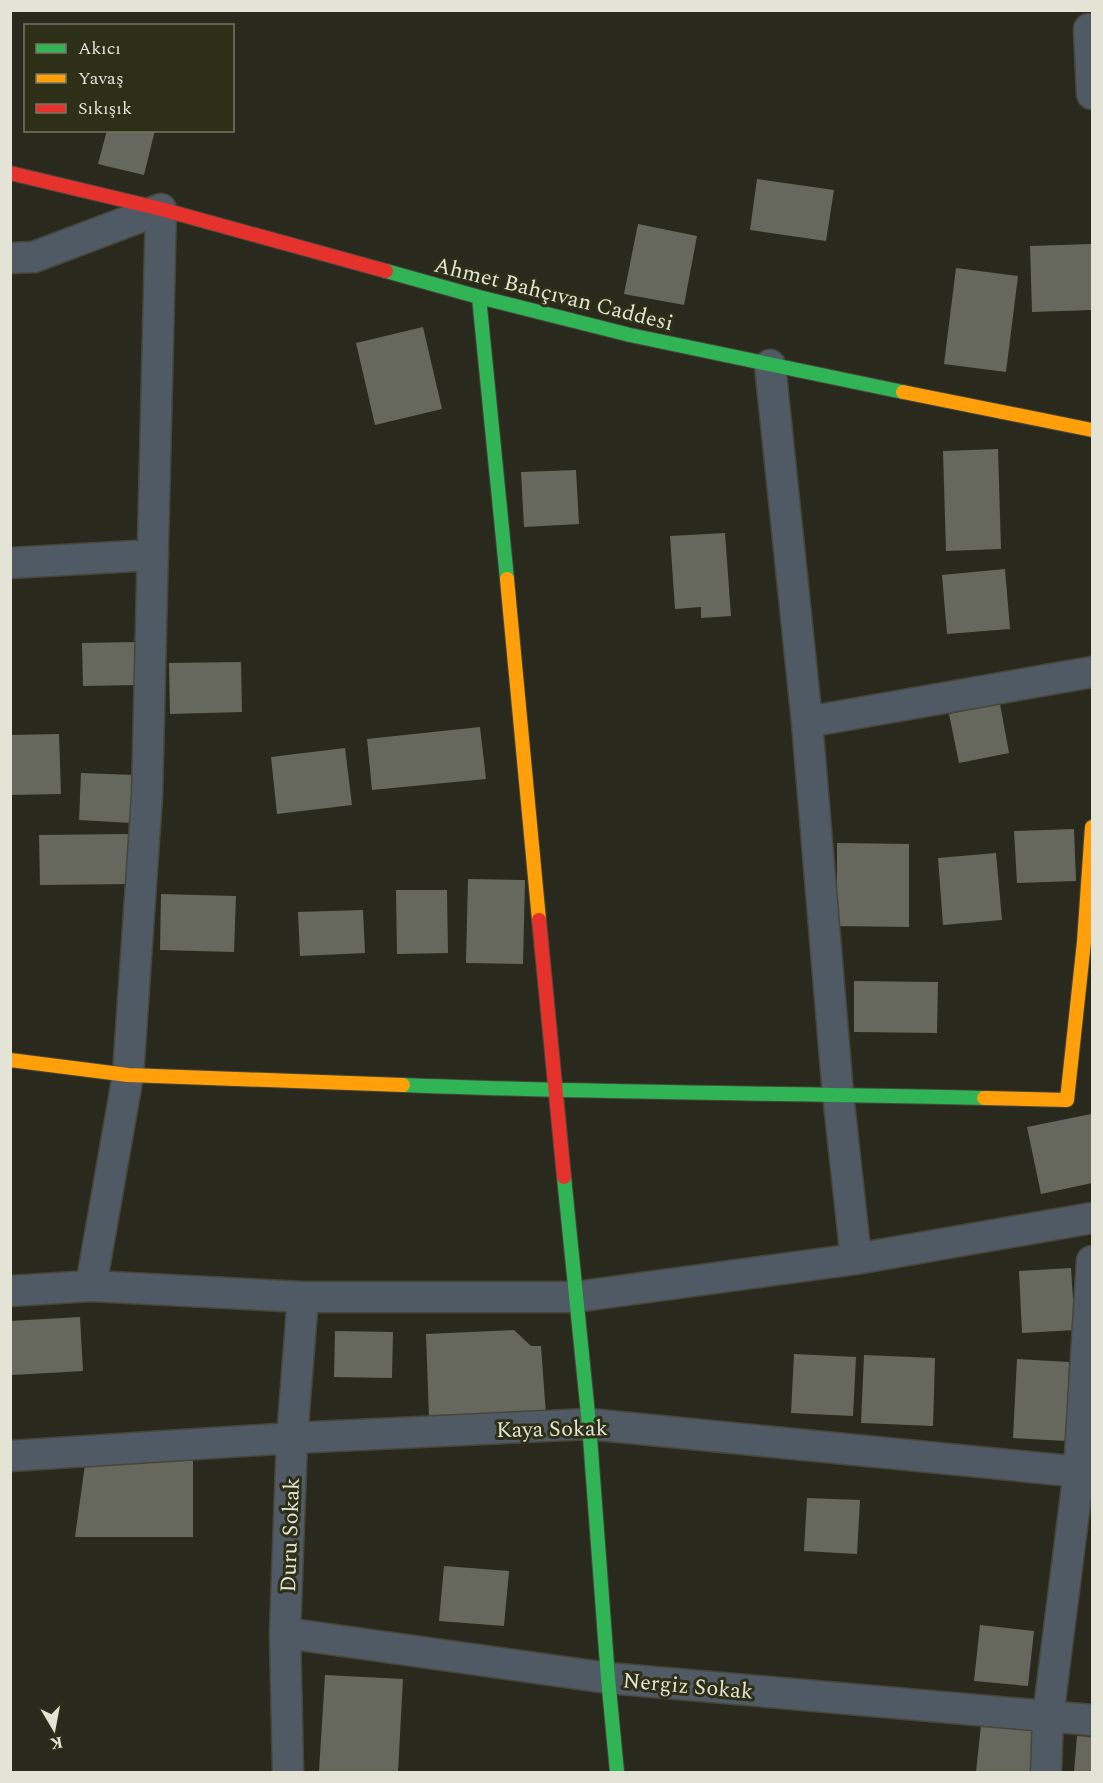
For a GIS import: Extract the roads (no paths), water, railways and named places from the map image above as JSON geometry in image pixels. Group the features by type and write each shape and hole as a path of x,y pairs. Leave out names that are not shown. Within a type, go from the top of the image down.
{"street":[{"path":"1089,28 1092,93"},
{"name":"Ahmet Bahçıvan Caddesi","path":"10,173 161,209 479,297 630,335 1092,430"},
{"path":"10,258 34,257 161,209 147,796 128,1075 91,1286"},
{"path":"479,297 589,1424 617,1773"},
{"path":"770,365 807,723 838,1094 856,1258"},
{"path":"10,563 153,555"},
{"path":"807,723 1092,672"},
{"path":"10,1060 128,1075 555,1091 838,1094 1067,1100 1088,942 1092,827"},
{"path":"10,1291 91,1286 303,1298 575,1297 856,1258 1092,1218"},
{"path":"1046,1773 1048,1717 1086,1472 1092,1261"},
{"name":"Duru Sokak","path":"288,1773 285,1633 292,1438 303,1298"},
{"name":"Kaya Sokak","path":"10,1456 292,1438 589,1424 1086,1472"},
{"name":"Nergiz Sokak","path":"285,1633 608,1678 1092,1720"}]}
